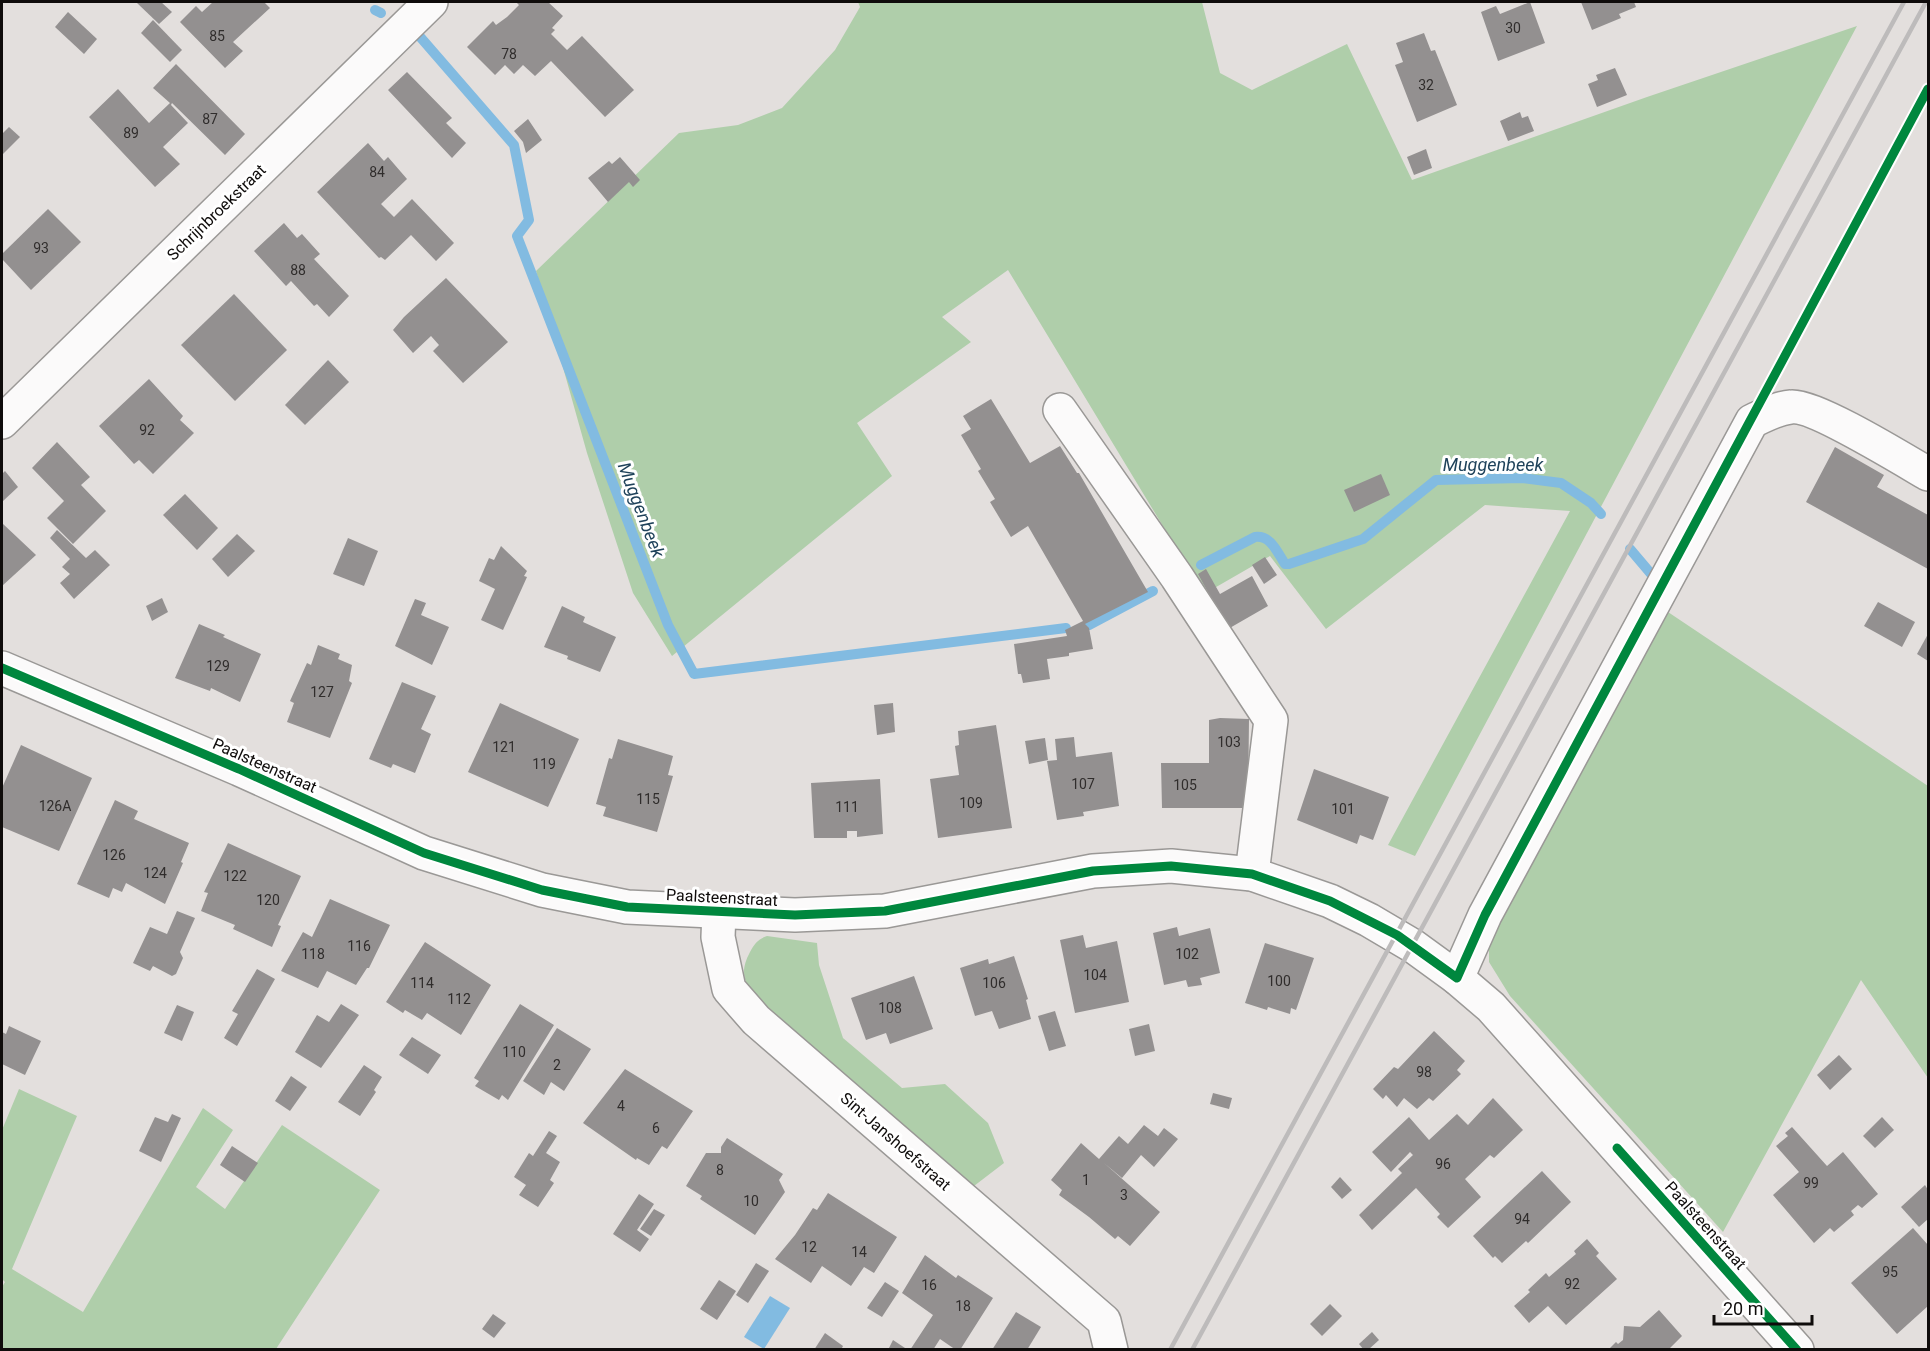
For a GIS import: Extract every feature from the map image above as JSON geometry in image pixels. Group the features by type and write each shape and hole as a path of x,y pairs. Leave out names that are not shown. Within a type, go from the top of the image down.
{"street":[{"name":"Schrijnbroekstraat","path":"2,422 431,2"},
{"path":"1456,978 1485,915 1752,421 1776,410 1793,406 1823,415 1929,474"},
{"path":"1060,410 1177,577 1271,720 1252,874"},
{"name":"Paalsteenstraat","path":"2,668 239,769 424,853 543,890 627,907 795,915 885,910 1093,871 1171,866 1252,874 1330,901 1370,920 1413,946 1491,1007 1797,1350"},
{"name":"Sint-Janshoefstraat","path":"719,912 718,937 729,989 756,1020 1104,1321 1111,1350"}],"green space":[{"path":"858,2 1202,2 1220,73 1252,90 1347,44 1412,180 1857,26 1415,856 1388,845 1570,511 1485,505 1326,629 1270,556 1204,594 1008,270 942,317 971,342 857,423 892,476 672,656 633,593 587,453 536,271 679,133 738,125 782,108 835,50 860,7"},
{"path":"1665,610 1928,786 1928,1078 1861,980 1723,1232 1510,996 1489,962 1489,941"},
{"path":"767,936 817,943 819,965 843,1038 902,1088 945,1084 988,1123 1004,1163 974,1186 758,1001 746,983 744,972 747,959 755,944"},
{"path":"19,1089 77,1116 12,1269 83,1312 203,1108 233,1130 196,1187 225,1209 282,1125 380,1190 276,1349 2,1349 2,1287 5,1282 2,1279 2,1130"}],"water":[{"path":"770,1296 790,1308 764,1349 744,1337"}],"building":[{"path":"161,2 172,12 159,24 137,3"},
{"path":"213,2 264,2 270,8 233,42 243,51 225,68 180,22 196,6 202,12"},
{"path":"516,2 548,2 563,16 552,28 555,30 551,34 567,50 582,36 634,90 605,117 551,61 535,76 523,65 514,74 505,65 495,75 467,47 493,21 496,25 507,17 519,5"},
{"path":"1530,2 1545,43 1498,61 1481,12 1496,6 1500,14"},
{"path":"1581,2 1634,2 1636,7 1619,14 1621,18 1592,30"},
{"path":"68,12 97,39 84,54 55,27"},
{"path":"153,20 182,50 170,62 141,33"},
{"path":"1424,33 1431,51 1435,50 1457,105 1417,122 1395,65 1403,62 1396,43"},
{"path":"176,64 245,134 225,155 172,103 171,105 188,123 163,147 180,164 155,187 89,117 118,89 149,123 170,103 153,88"},
{"path":"1615,68 1627,95 1597,107 1588,84 1598,80 1596,75"},
{"path":"407,72 452,118 446,123 466,143 452,158 388,90"},
{"path":"1520,112 1522,118 1528,116 1534,131 1508,141 1500,121"},
{"path":"528,119 542,140 526,153 523,142 514,131"},
{"path":"9,127 20,137 2,155 2,134"},
{"path":"368,143 384,161 388,157 407,179 381,204 394,217 412,199 454,243 436,261 411,235 385,260 379,258 317,192"},
{"path":"1426,149 1432,168 1414,175 1407,157"},
{"path":"620,157 640,180 633,187 629,182 608,202 588,178 609,161 612,164"},
{"path":"48,209 81,242 31,290 2,259 2,254"},
{"path":"284,223 297,238 302,234 320,254 314,259 349,296 329,317 317,304 314,306 291,281 286,286 254,251"},
{"path":"446,278 508,342 463,383 433,351 439,345 431,336 413,353 393,330"},
{"path":"234,294 287,350 235,401 181,345"},
{"path":"328,360 349,382 305,425 285,405"},
{"path":"149,379 183,416 180,420 194,433 153,474 139,460 134,464 99,426"},
{"path":"991,399 1030,463 1060,446 1079,473 1148,592 1085,624 1089,628 1093,649 1047,659 1050,679 1023,683 1021,674 1018,674 1014,644 1067,636 1065,630 1083,621 1028,526 1011,537 990,502 995,499 978,471 981,469 961,435 971,429 963,416"},
{"path":"57,442 90,477 81,485 106,511 73,544 47,518 64,501 32,468"},
{"path":"1835,447 1884,475 1877,487 1928,515 1928,569 1806,502"},
{"path":"5,471 18,487 2,502 2,474"},
{"path":"1381,474 1390,495 1354,512 1344,490"},
{"path":"185,494 218,528 197,550 163,515"},
{"path":"2,523 36,555 2,586"},
{"path":"57,530 86,558 95,550 110,565 74,599 60,583 70,574 62,567 70,559 50,538"},
{"path":"237,534 255,551 228,577 212,559"},
{"path":"348,538 378,551 364,586 333,574"},
{"path":"501,546 527,571 524,576 527,577 503,630 481,620 495,589 479,581 489,558 494,560"},
{"path":"1265,557 1277,575 1264,584 1252,565"},
{"path":"1206,569 1220,594 1252,576 1268,606 1228,629 1198,574"},
{"path":"162,598 168,612 152,621 146,606"},
{"path":"415,599 426,603 421,615 449,627 432,665 395,646"},
{"path":"1878,602 1915,622 1902,647 1864,626"},
{"path":"562,606 585,617 583,622 616,637 600,672 544,647"},
{"path":"199,624 261,654 240,702 211,688 210,691 175,678"},
{"path":"1928,634 1928,661 1917,654"},
{"path":"318,645 340,654 338,659 352,665 349,681 352,683 330,738 287,722 294,703 290,701 307,663 311,665"},
{"path":"402,682 436,696 421,729 431,734 415,773 393,764 391,768 369,759"},
{"path":"500,703 579,739 548,807 468,772"},
{"path":"893,703 895,732 877,735 874,705"},
{"path":"1249,719 1248,808 1162,808 1161,763 1209,763 1209,720"},
{"path":"996,725 1012,828 938,838 930,779 959,775 955,746 959,745 958,731"},
{"path":"1074,737 1076,757 1112,752 1119,806 1083,812 1084,816 1057,820 1047,761 1057,760 1055,739"},
{"path":"1045,738 1048,760 1029,764 1025,741"},
{"path":"618,739 673,756 668,775 673,776 657,832 603,816 606,807 596,804 609,758 612,759"},
{"path":"21,745 92,778 59,851 2,827 2,788"},
{"path":"1314,769 1389,797 1373,840 1360,835 1357,844 1297,820"},
{"path":"880,779 883,834 857,837 857,831 847,831 847,838 814,838 811,783"},
{"path":"115,800 138,811 134,819 189,843 165,904 126,883 122,892 113,888 109,898 77,884"},
{"path":"228,843 301,876 278,925 281,926 272,947 233,929 235,925 201,911 208,893 204,892"},
{"path":"330,899 390,925 369,968 356,985 327,971 318,988 281,971 303,932 312,937"},
{"path":"177,911 195,918 180,952 183,958 176,974 172,976 153,966 150,971 133,963 150,927 167,934"},
{"path":"1177,927 1179,936 1210,928 1220,973 1200,978 1202,985 1188,987 1186,980 1164,985 1153,933"},
{"path":"1083,935 1086,948 1117,941 1129,1002 1075,1013 1060,940"},
{"path":"425,942 491,985 461,1035 427,1013 422,1020 405,1010 403,1013 386,1002"},
{"path":"1265,943 1314,958 1296,1010 1291,1008 1290,1014 1245,1003"},
{"path":"1014,956 1028,999 1026,1000 1031,1019 999,1029 992,1011 975,1016 960,968 988,959 989,964"},
{"path":"257,969 275,979 237,1046 224,1038 238,1014 232,1011"},
{"path":"914,976 933,1029 890,1044 886,1033 866,1040 851,998"},
{"path":"341,1004 359,1015 321,1068 295,1052 317,1015 329,1022"},
{"path":"520,1004 554,1025 508,1100 502,1095 499,1100 475,1086 479,1081 474,1078"},
{"path":"177,1005 194,1012 182,1041 164,1033"},
{"path":"1055,1011 1066,1046 1049,1051 1038,1016"},
{"path":"1149,1024 1155,1051 1135,1056 1129,1029"},
{"path":"9,1026 41,1041 25,1075 2,1064 2,1032 6,1034"},
{"path":"557,1028 591,1049 564,1091 551,1082 544,1095 523,1081"},
{"path":"1434,1031 1465,1061 1457,1070 1461,1074 1433,1101 1429,1098 1417,1109 1404,1098 1397,1107 1386,1095 1383,1099 1373,1089 1394,1067 1398,1069"},
{"path":"412,1037 441,1055 428,1074 399,1055"},
{"path":"1839,1055 1852,1069 1830,1090 1817,1075"},
{"path":"364,1065 382,1077 374,1090 376,1092 360,1116 338,1102"},
{"path":"625,1069 693,1111 667,1149 662,1146 649,1165 637,1158 636,1160 583,1123"},
{"path":"291,1076 307,1087 290,1111 275,1101"},
{"path":"1213,1093 1232,1098 1229,1109 1210,1104"},
{"path":"1493,1098 1523,1130 1494,1158 1490,1155 1465,1179 1481,1197 1448,1228 1437,1217 1440,1214 1416,1188 1372,1230 1359,1215 1402,1173 1398,1169 1413,1155 1410,1152 1391,1172 1372,1152 1409,1117 1429,1140 1457,1114 1468,1125"},
{"path":"172,1114 181,1118 161,1162 139,1151 155,1117 168,1122"},
{"path":"1882,1117 1894,1130 1875,1148 1863,1136"},
{"path":"1144,1125 1158,1136 1164,1128 1178,1139 1154,1167 1141,1155 1122,1178 1104,1163 1160,1212 1130,1246 1118,1236 1115,1239 1059,1195 1062,1190 1051,1180 1081,1143 1099,1159 1119,1136 1128,1144"},
{"path":"1792,1127 1827,1166 1843,1152 1878,1194 1862,1208 1858,1205 1851,1211 1854,1215 1834,1232 1830,1228 1814,1243 1773,1195 1799,1172 1776,1146 1788,1136 1785,1133"},
{"path":"549,1131 557,1136 546,1153 560,1162 550,1180 554,1183 538,1207 519,1195 526,1185 514,1177 529,1153 533,1156"},
{"path":"727,1138 783,1174 779,1180 785,1192 755,1235 700,1199 702,1196 686,1186 706,1153 721,1153 721,1147"},
{"path":"232,1146 258,1163 245,1182 220,1165"},
{"path":"1542,1171 1571,1202 1528,1243 1526,1241 1502,1263 1495,1256 1493,1258 1473,1236"},
{"path":"1340,1177 1352,1190 1342,1199 1331,1187"},
{"path":"1925,1185 1928,1190 1928,1219 1919,1227 1901,1207"},
{"path":"828,1193 897,1237 874,1273 864,1267 851,1286 822,1266 811,1283 775,1259 813,1208 817,1210"},
{"path":"639,1194 654,1204 637,1230 649,1239 640,1252 613,1234"},
{"path":"654,1209 665,1215 651,1236 640,1229"},
{"path":"1913,1228 1928,1245 1928,1306 1897,1334 1851,1283"},
{"path":"1587,1239 1599,1253 1596,1256 1617,1279 1566,1325 1548,1306 1529,1323 1514,1306 1546,1273 1549,1277 1576,1254 1574,1251"},
{"path":"925,1255 956,1278 958,1275 993,1298 960,1350 956,1350 940,1339 933,1350 910,1350 933,1315 902,1293"},
{"path":"756,1263 769,1271 748,1303 736,1295"},
{"path":"719,1280 736,1291 717,1320 700,1309"},
{"path":"885,1282 899,1291 882,1317 867,1308"},
{"path":"1330,1304 1342,1316 1322,1336 1310,1324"},
{"path":"1659,1310 1682,1336 1668,1350 1608,1350 1616,1342 1618,1344 1623,1340 1624,1326 1640,1327"},
{"path":"1016,1312 1041,1327 1027,1350 992,1350"},
{"path":"493,1314 506,1323 494,1338 482,1329"},
{"path":"1372,1332 1379,1340 1368,1350 1364,1350 1359,1344"},
{"path":"825,1333 843,1346 841,1350 814,1350"},
{"path":"893,1340 908,1350 888,1350"}],"waterway":[{"name":"Muggenbeek","path":"375,10 381,13"},
{"name":"Muggenbeek","path":"415,31 514,145 529,220 517,236 668,625 694,674 1066,628"},
{"name":"Muggenbeek","path":"1201,565 1255,537 1261,537 1269,542 1285,564 1363,539 1436,480 1522,478 1561,483 1591,503 1601,514"},
{"name":"Muggenbeek","path":"1630,549 1652,575"},
{"name":"Muggenbeek","path":"1089,625 1153,591"}],"railway":[{"path":"1170,1350 1904,2"},
{"path":"1192,1350 1926,2"}],"cycle path":[{"path":"2,668 239,769 424,853 542,890 627,907 795,915 885,911 1093,871 1171,866 1252,874 1330,901 1397,935 1457,978 1485,915 1928,89"},
{"path":"1617,1148 1797,1350"}]}
